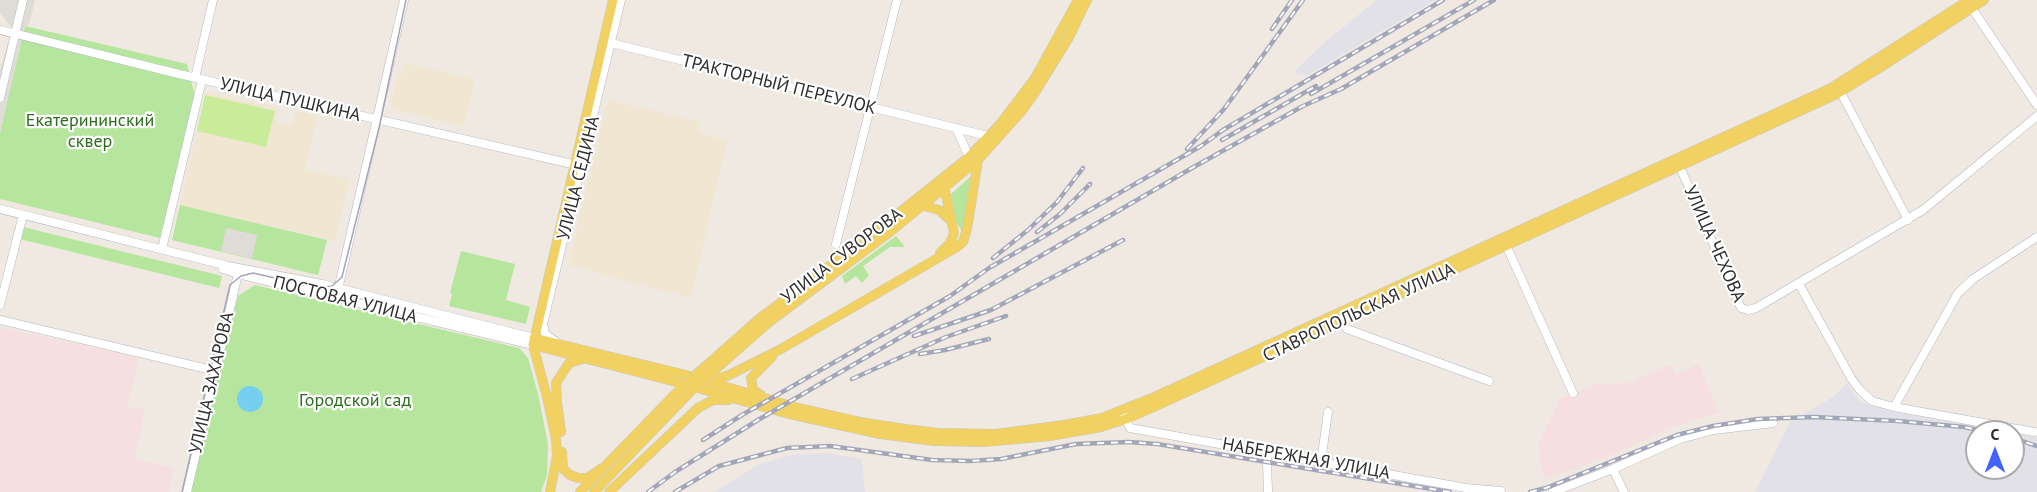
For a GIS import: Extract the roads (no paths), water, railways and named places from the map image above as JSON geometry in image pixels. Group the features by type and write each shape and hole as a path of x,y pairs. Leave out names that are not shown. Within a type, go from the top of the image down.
{"main road":[{"name":"УЛИЦА СЕДИНА","path":"533,341 607,42 613,0"},
{"name":"УЛИЦА СУВОРОВА","path":"993,138 1035,78 1078,0"},
{"name":"УЛИЦА СУВОРОВА","path":"594,492 615,462 683,386 736,338 887,228 974,158 1034,94 1068,39 1087,0"},
{"name":"СТАВРОПОЛЬСКАЯ УЛИЦА","path":"1340,316 1680,167 1839,88 1969,2 1983,0"},
{"name":"СТАВРОПОЛЬСКАЯ УЛИЦА","path":"691,386 858,430 951,442 998,442 1101,427 1839,88"},
{"path":"710,382 781,349 957,247 965,236 970,219 974,158"},
{"name":"УЛИЦА СУВОРОВА","path":"887,228 924,206 944,184"},
{"path":"927,265 944,250 953,236 944,184"},
{"path":"924,206 939,210 951,222"},
{"path":"953,236 958,238 965,236"},
{"path":"533,341 556,439 557,456 550,492"},
{"name":"ПОСТОВАЯ УЛИЦА","path":"533,341 564,345 670,371"},
{"name":"ПОСТОВАЯ УЛИЦА","path":"533,341 585,358 691,386"},
{"path":"768,399 753,390 751,378 781,349"},
{"path":"585,358 569,363 556,383 562,463 566,472 581,479 604,467"},
{"name":"СТАВРОПОЛЬСКАЯ УЛИЦА","path":"670,371 810,410 881,426 938,433 996,434 1124,415"},
{"path":"609,492 705,403 720,400 746,401"},
{"name":"УЛИЦА СУВОРОВА","path":"580,492 604,467 615,462"}],"street":[{"path":"0,98 23,0"},
{"path":"162,249 213,0"},
{"path":"338,293 404,0"},
{"name":"УЛИЦА СЕДИНА","path":"607,42 621,0"},
{"path":"836,244 897,0"},
{"path":"1969,2 2037,105"},
{"name":"УЛИЦА ПУШКИНА","path":"0,30 198,79 577,165"},
{"name":"ТРАКТОРНЫЙ ПЕРЕУЛОК","path":"607,42 993,138"},
{"path":"1839,88 1908,220"},
{"path":"2034,432 1872,401 1859,389 1799,284 1936,201 2037,116"},
{"path":"956,128 974,158"},
{"name":"УЛИЦА СЕДИНА","path":"564,345 547,336 543,328 577,165"},
{"name":"УЛИЦА ЧЕХОВА","path":"1680,167 1741,308 1748,310 1756,308 1799,284"},
{"name":"ПОСТОВАЯ УЛИЦА","path":"0,212 162,249 533,341"},
{"path":"0,305 22,217"},
{"name":"ПОСТОВАЯ УЛИЦА","path":"22,217 238,274 338,293"},
{"path":"1894,407 1958,293 1973,279 2037,237"},
{"path":"1506,245 1573,393"},
{"name":"УЛИЦА ЗАХАРОВА","path":"187,492 238,274"},
{"path":"1340,316 1347,329 1489,381"},
{"path":"0,320 216,370"},
{"path":"1322,462 1328,412"},
{"name":"НАБЕРЕЖНАЯ УЛИЦА","path":"1124,415 1130,428 1467,490 1501,491"},
{"path":"1553,492 1613,470 1680,439 1714,430 1773,423"},
{"path":"1267,490 1268,452"},
{"path":"1613,470 1624,492"}],"water":[{"path":"250,386 259,390 263,399 259,408 250,412 241,408 237,399 241,390"}],"tram line":[{"path":"182,492 230,285 241,276 253,273 319,288 332,286 342,277 379,128 406,0"}],"railway":[{"path":"1272,29 1292,0"},
{"path":"1187,149 1224,109 1303,0"},
{"path":"703,440 742,415 950,296 989,268 1201,146 1223,130 1443,0"},
{"path":"1311,94 1474,0"},
{"path":"648,492 675,472 758,420 1192,168 1303,106 1341,89 1494,0"},
{"path":"1222,140 1316,86"},
{"path":"993,258 1028,230 1057,202 1083,168"},
{"path":"1037,232 1060,214 1090,184"},
{"path":"914,336 991,310 1123,240"},
{"path":"852,379 946,337 1006,316"},
{"path":"920,354 989,339"},
{"path":"1530,492 1546,488 1677,435 1713,426 1758,419 1814,417 1965,427"},
{"path":"675,492 719,466 787,448 830,446 932,460 970,461 1001,459 1076,444 1129,442 1157,444 1450,492"},
{"path":"2025,442 2037,446"}],"park label":[{"name":"Екатерининский сквер","path":"90,131"},
{"name":"Городской сад","path":"355,401"}]}
